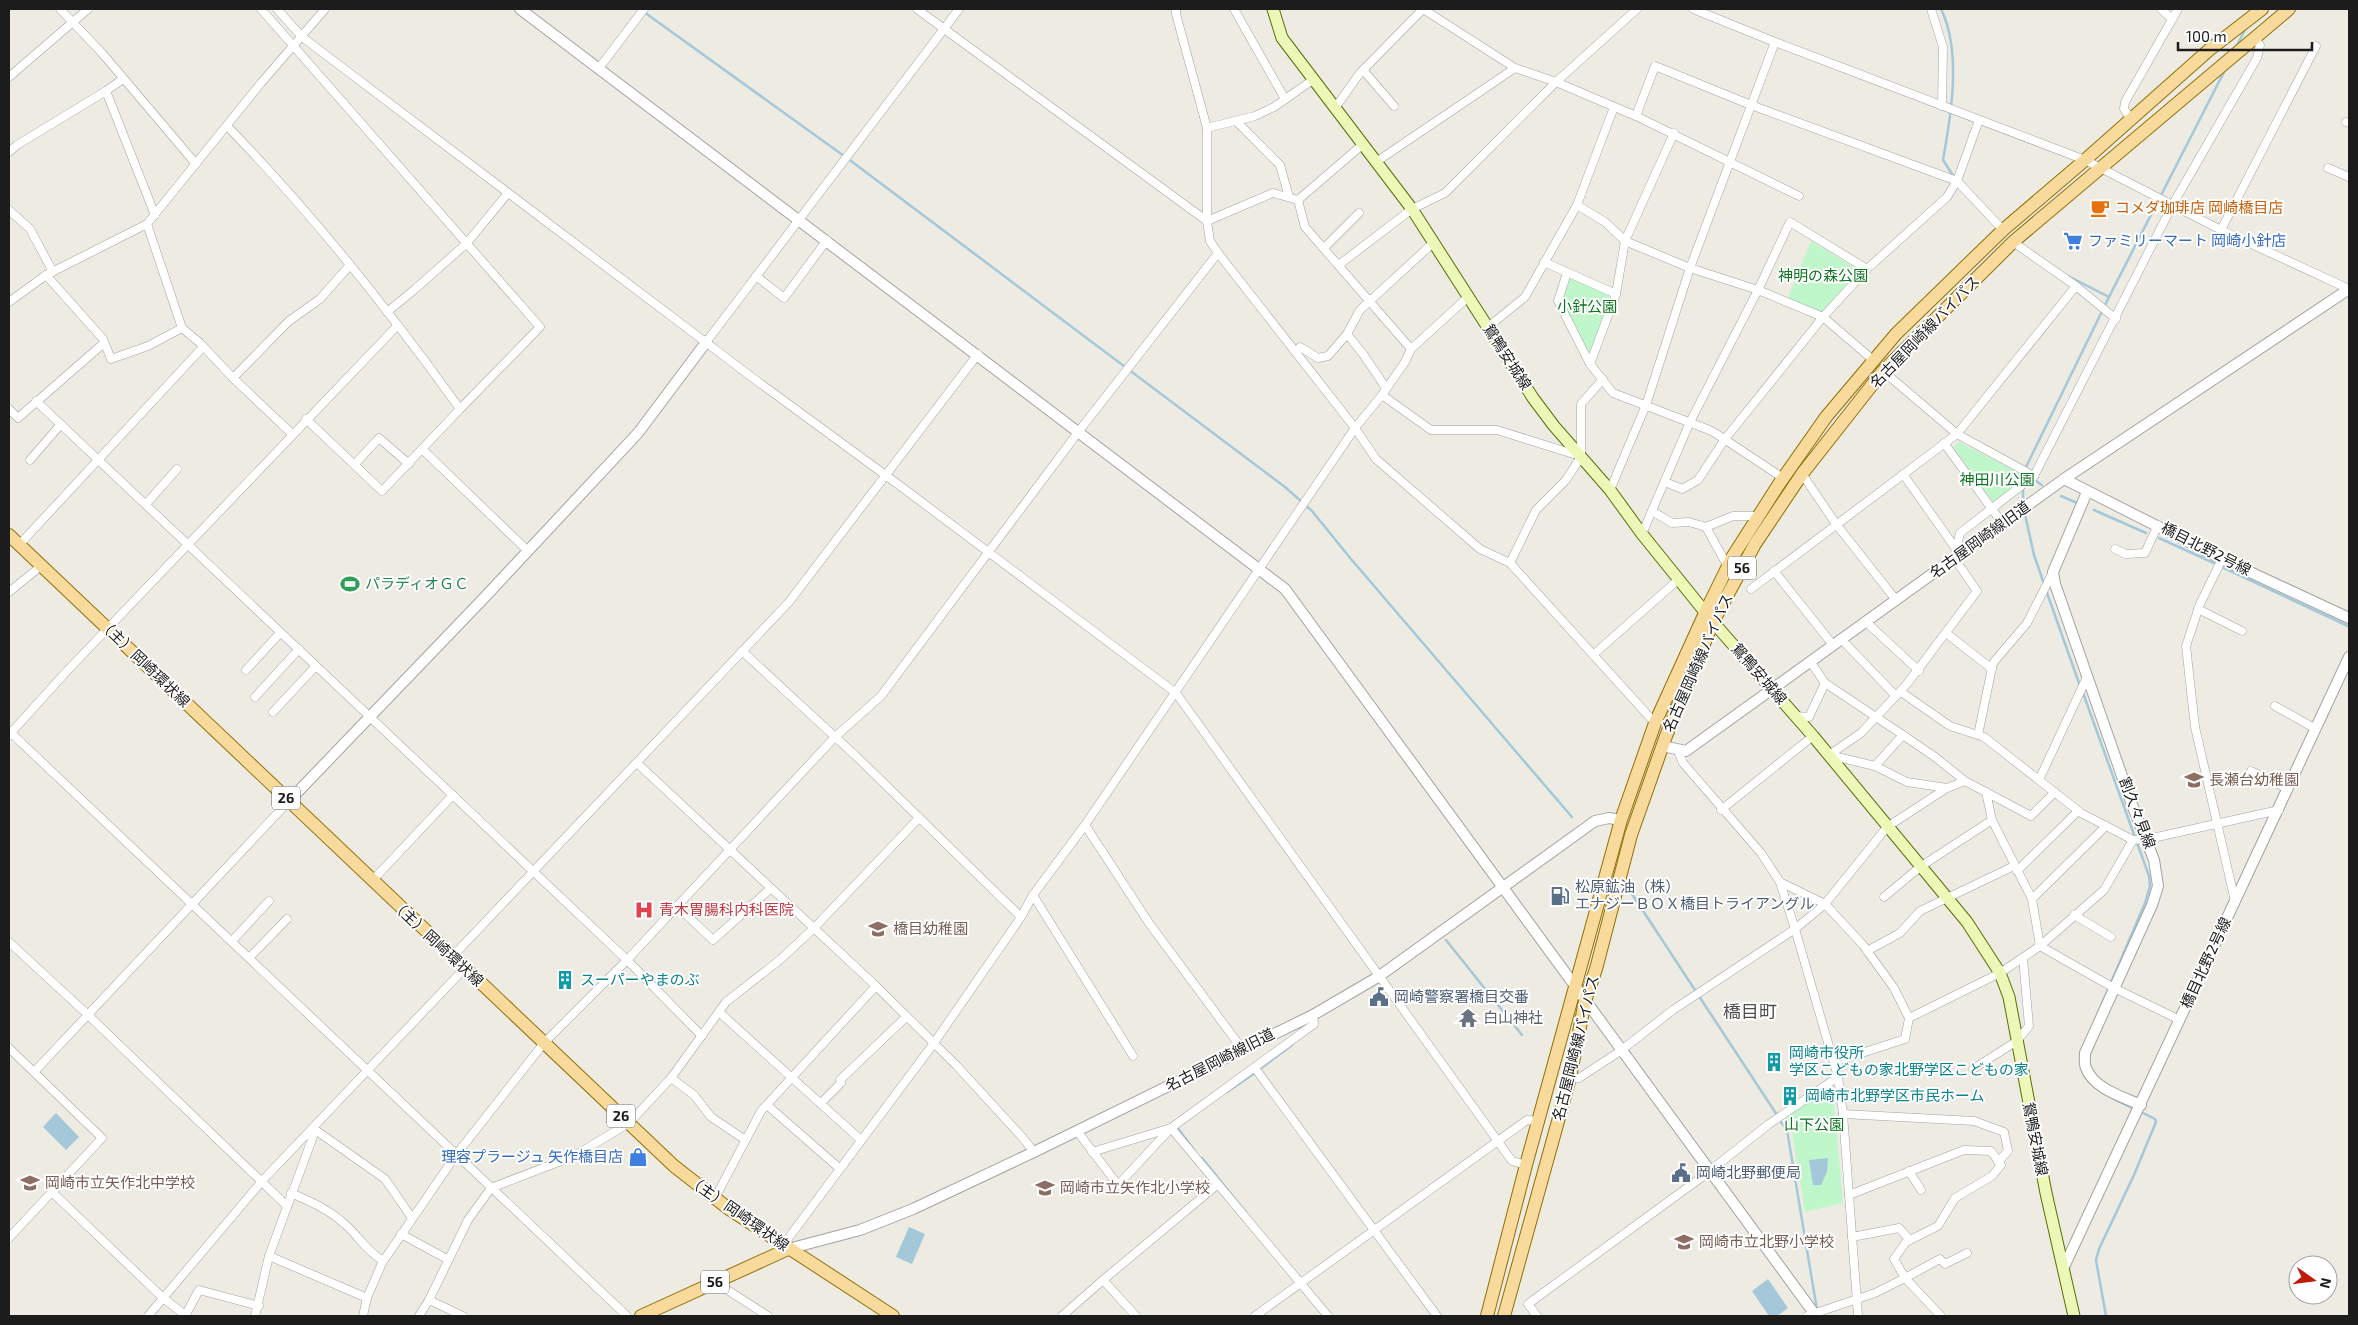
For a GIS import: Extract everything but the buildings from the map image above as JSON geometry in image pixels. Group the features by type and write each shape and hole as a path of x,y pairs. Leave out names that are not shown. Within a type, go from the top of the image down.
{"main road":[{"name":"鴛鴨安城線","path":"1273,9 1282,38 1412,209 1533,398 1554,426 1610,490 1642,534 1706,610 1713,622 1813,736 1887,828 1967,922 2000,972 2009,997 2046,1193 2063,1269 2070,1314"},
{"name":"名古屋岡崎線バイパス","path":"1488,1316 1526,1165 1621,820 1655,723 1706,610 1728,567 1783,478 1826,417 1873,360 1952,278 2003,230 2209,50 2262,9"},
{"name":"名古屋岡崎線バイパス","path":"1504,1316 1570,1078 1585,1001 1596,969 1631,835 1662,746 1713,622 1755,544 1802,474 1883,371 2013,242 2289,9"},
{"name":"（主）岡崎環状線","path":"9,535 464,969 674,1166 714,1198 788,1249 893,1316"},
{"name":"56","path":"641,1316 788,1249"}],"street":[{"path":"60,9 102,53 196,164"},
{"path":"9,77 88,9"},
{"path":"261,9 540,327 382,491 306,419"},
{"path":"278,9 302,37 1176,693 1497,1141 1512,1161 1526,1165"},
{"path":"9,302 50,273 147,224 325,9"},
{"path":"520,9 800,219 1285,589 1710,1170 1812,1315 1856,1298 1875,1294 1940,1259 1944,1264 1968,1253"},
{"path":"599,68 644,9"},
{"path":"917,9 1207,221"},
{"path":"34,1072 638,433 959,9"},
{"path":"1234,9 1285,99"},
{"path":"1335,108 1362,70 1423,9 1514,68 1556,82 1636,116 1730,160 1799,196"},
{"path":"1340,264 1412,209 1445,193 1556,82 1637,9"},
{"path":"1694,9 1775,42 2085,160 2221,230 2349,289"},
{"path":"1931,9 1943,47 1942,106"},
{"path":"2161,9 2172,19"},
{"path":"2131,119 2124,108 2125,102 2178,9"},
{"path":"1174,10 1207,128 1207,221 1210,241 1218,253 1355,428 1376,459 1480,549 1510,563 1655,723"},
{"path":"1955,554 1960,533 2034,476 2116,319 2173,204 2257,58 2260,45 2255,39"},
{"path":"1610,490 1646,405 1690,268 1775,42"},
{"path":"2221,230 2316,46"},
{"path":"1636,116 1655,66 1751,105 1957,181 2003,230"},
{"path":"1376,162 1514,68"},
{"path":"1362,70 1394,106"},
{"path":"9,152 16,145 123,79"},
{"path":"1207,128 1255,116 1285,99 1314,79"},
{"path":"106,91 155,215"},
{"path":"1488,328 1525,298 1577,205 1614,108"},
{"path":"1665,482 1682,488 1698,480 1725,439 1823,317 1867,269 1946,197 1957,181 1980,120"},
{"path":"1236,122 1280,166 1289,197"},
{"path":"227,126 257,157 350,265 460,408"},
{"path":"1590,364 1616,294 1625,241 1674,134"},
{"path":"1298,200 1362,145"},
{"path":"2328,168 2349,177"},
{"path":"1207,221 1273,192 1298,200"},
{"path":"386,312 467,243 508,193"},
{"path":"1298,200 1306,227 1340,264 1370,303 1411,349"},
{"path":"1577,205 1605,222 1625,241 1690,268 1758,290 1823,317 1873,360"},
{"path":"9,210 30,229 50,273 104,343 111,359 148,346 182,328"},
{"path":"1324,248 1359,213"},
{"path":"1642,534 1690,422 1758,290 1790,222 1867,269"},
{"path":"147,224 182,328 292,434"},
{"path":"756,276 784,298 827,240"},
{"path":"2013,242 2076,286 2116,319"},
{"path":"1295,352 1300,347 1318,358 1328,356 1347,334 1360,310 1370,303 1434,243"},
{"path":"363,1316 367,1298 383,1261 456,1156 544,1043 628,960 834,738 881,696 1079,431 1218,253"},
{"path":"1544,262 1616,294"},
{"path":"233,378 289,321 320,299 350,265"},
{"path":"1567,273 1558,301 1590,364 1613,393 1690,422 1725,439 1783,478"},
{"path":"1751,589 1957,434 2076,286"},
{"name":"名古屋岡崎線旧道","path":"1678,750 1686,751 1896,600 1955,554 2003,524 2064,479 2349,289"},
{"path":"788,1249 787,1240 934,1043 1021,917 1033,895 1085,825 1176,693 1355,428 1405,362 1411,349 1468,297"},
{"path":"396,326 10,733 627,1316"},
{"path":"1347,334 1363,354 1384,392 1431,430 1497,430 1581,457"},
{"path":"9,409 18,418 104,343"},
{"path":"19,544 203,347"},
{"path":"452,957 789,602 978,354"},
{"path":"1883,371 1957,434 2034,476"},
{"path":"1510,563 1536,510 1566,480 1581,457 1581,404 1603,379"},
{"path":"36,401 628,960 702,1036"},
{"path":"30,460 61,424"},
{"path":"355,464 379,438 409,464"},
{"path":"1944,443 2003,524"},
{"path":"422,449 528,551"},
{"path":"146,504 177,469"},
{"path":"1802,474 1836,524 1896,600"},
{"path":"1829,755 1861,733 1899,694 1919,671 1977,591 1903,474"},
{"name":"橋目北野2号線","path":"2064,479 2222,559 2349,618"},
{"path":"1978,735 1993,663 2027,623 2053,572 2087,492"},
{"path":"1652,511 1672,523 1689,522 1706,527 1733,516 1759,516"},
{"path":"2116,560 2119,551 2126,554 2145,553 2158,525"},
{"path":"1706,527 1728,567"},
{"path":"2222,559 2198,609 2186,646 2195,727 2235,900"},
{"path":"9,592 41,566"},
{"path":"1774,571 1837,642 1899,694 1950,726 1984,737 2078,811 2133,840 2148,839 2279,810"},
{"name":"割久々見線","path":"2053,572 2060,601 2131,802 2148,839 2154,860 2158,886 2152,905 2085,1053 2085,1068 2094,1081 2115,1094 2141,1105"},
{"path":"1594,655 1679,579"},
{"path":"2198,609 2242,631"},
{"path":"1865,621 1919,671"},
{"path":"246,670 280,633"},
{"path":"1946,633 1992,669"},
{"path":"255,696 299,649"},
{"path":"742,651 920,818 1021,917"},
{"name":"橋目北野2号線","path":"2063,1269 2349,657"},
{"path":"1810,661 1825,683 1903,735 1966,781 1986,792 2031,816 2055,792"},
{"path":"273,712 316,666"},
{"path":"2039,780 2087,677"},
{"path":"1796,716 1809,717 1825,683"},
{"path":"2276,706 2316,729"},
{"path":"1875,766 1903,735"},
{"path":"1721,810 1813,736"},
{"path":"1662,746 1678,750 1684,763 1721,810 1761,853 1780,882 1838,1077 1843,1114 1858,1316"},
{"path":"1829,755 1875,766 1907,782 1947,788"},
{"path":"637,763 876,986 934,1043 1034,1152"},
{"path":"2251,771 2288,789"},
{"path":"1570,1078 1579,1078 1674,1010 1795,929 1825,904 1887,828 1947,788 1966,781"},
{"path":"1986,792 1992,820 2032,898 2040,946"},
{"path":"372,881 453,795"},
{"path":"1867,951 1900,934 1920,911 2016,869 2078,811"},
{"path":"419,1316 429,1300 447,1259 468,1220 491,1188 574,1156 629,1123 671,1078 726,1002 781,959 814,928 920,818"},
{"name":"名古屋岡崎線旧道","path":"788,1249 860,1230 913,1209 1077,1131 1241,1048 1313,1015 1378,977 1501,886 1595,821 1609,818 1621,820"},
{"path":"1884,897 1920,867 1992,820"},
{"path":"1085,825 1149,923 1237,1042"},
{"path":"2032,898 2106,826"},
{"path":"1909,1018 2000,972 2040,946 2104,890 2133,840"},
{"path":"1780,882 1825,904 1867,951 1894,988 1909,1018 1905,1039 1834,1062"},
{"path":"677,906 713,940 770,889"},
{"path":"1033,895 1133,1056"},
{"path":"232,942 269,901"},
{"path":"2074,915 2111,937"},
{"path":"249,958 287,919"},
{"path":"9,942 286,1205"},
{"path":"2040,946 2114,988 2180,1020"},
{"path":"1973,1069 2017,1041 2029,1026 2022,958"},
{"path":"148,1316 162,1297 262,1181 314,1129 367,1070 464,969"},
{"path":"714,1198 744,1140 767,1105 876,986"},
{"path":"719,1012 861,1140"},
{"path":"1077,1131 1118,1185 1171,1128 1314,1024 1313,1015"},
{"path":"821,1103 841,1083 840,1080 906,1017"},
{"path":"9,1048 102,1138 9,1238"},
{"path":"1255,1068 1437,1316"},
{"path":"1536,1316 1528,1304 1710,1170 1769,1124 1838,1077"},
{"path":"671,1078 694,1095 711,1117 744,1140"},
{"path":"767,1105 839,1168"},
{"path":"1843,1114 1974,1122 2004,1132 2008,1151 1998,1162"},
{"path":"1255,1316 1527,1120 1538,1121"},
{"path":"1092,1152 1171,1128"},
{"path":"1171,1128 1328,1316"},
{"path":"255,1316 259,1306 269,1256 314,1129"},
{"path":"314,1129 385,1180 412,1218"},
{"path":"1849,1195 1964,1150 1991,1151 2001,1165 1992,1176 1954,1198 1938,1226 1906,1242 1894,1259 1904,1278 1941,1316"},
{"path":"1909,1171 1921,1190"},
{"path":"1062,1316 1217,1184"},
{"path":"52,1192 162,1297 185,1316 199,1290 259,1306"},
{"path":"291,1193 320,1206 349,1228 357,1239 383,1261"},
{"path":"1852,1237 1899,1228 1910,1240"},
{"path":"402,1234 447,1259"},
{"path":"269,1256 367,1298"},
{"path":"1103,1280 1136,1316"},
{"path":"715,1282 768,1316"},
{"path":"429,1300 463,1316"}],"green space":[{"name":"神明の森公園","path":"1811,241 1860,271 1822,312 1788,298"},
{"name":"小針公園","path":"1570,278 1614,296 1589,355 1562,301"},
{"name":"神田川公園","path":"1959,442 2027,477 1993,502 1953,447"},
{"name":"山下公園","path":"1829,1082 1835,1112 1843,1203 1805,1212 1792,1133 1783,1117"}],"water":[{"path":"56,1113 79,1137 66,1150 43,1127"},
{"path":"1828,1158 1827,1172 1821,1185 1813,1185 1809,1160"},
{"path":"909,1227 925,1234 912,1264 896,1257"},
{"path":"1768,1279 1788,1308 1777,1316 1769,1316 1752,1291"}],"waterway":[{"path":"1941,9 1951,44 1953,64 1951,104 1943,160 1954,177"},
{"path":"644,12 851,161 1285,487 1312,511 1572,817"},
{"path":"2236,47 2246,28"},
{"path":"2024,480 2026,467 2109,297 2225,70"},
{"path":"2068,276 2109,297"},
{"path":"2036,481 2042,485"},
{"path":"2023,488 2023,505"},
{"path":"2061,496 2077,503"},
{"path":"2024,510 2034,555 2044,584"},
{"path":"2094,510 2146,533"},
{"path":"2159,538 2214,563"},
{"path":"2224,568 2348,626"},
{"path":"2046,590 2080,686"},
{"path":"2083,693 2149,876 2150,886 2145,903 2095,1020"},
{"path":"1632,894 1777,1115"},
{"path":"1446,940 1522,1035"},
{"path":"1260,1069 1292,1045"},
{"path":"2082,1070 2088,1080"},
{"path":"1227,1092 1255,1073"},
{"path":"2112,1098 2134,1109"},
{"path":"2106,1316 2096,1260 2099,1249 2134,1175 2156,1122 2155,1119 2139,1111"},
{"path":"1780,1121 1787,1130 1817,1310"},
{"path":"1177,1127 1194,1150"},
{"path":"1202,1158 1247,1214"}],"place":[{"name":"コメダ珈琲店 岡崎橋目店","path":"2100,208"},
{"name":"ファミリーマート 岡崎小針店","path":"2073,241"},
{"name":"パラディオＧＣ","path":"350,584"},
{"name":"長瀬台幼稚園","path":"2194,780"},
{"name":"松原鉱油（株） エナジーＢＯＸ橋目トライアングル","path":"1560,896"},
{"name":"青木胃腸科内科医院","path":"644,910"},
{"name":"橋目幼稚園","path":"878,929"},
{"name":"スーパーやまのぶ","path":"565,980"},
{"name":"岡崎警察署橋目交番","path":"1379,997"},
{"name":"白山神社","path":"1468,1018"},
{"name":"岡崎市役所 学区こどもの家北野学区こどもの家","path":"1774,1062"},
{"name":"岡崎市北野学区市民ホーム","path":"1790,1096"},
{"name":"理容プラージュ 矢作橋目店","path":"638,1157"},
{"name":"岡崎北野郵便局","path":"1681,1173"},
{"name":"岡崎市立矢作北中学校","path":"30,1183"},
{"name":"岡崎市立矢作北小学校","path":"1045,1188"},
{"name":"岡崎市立北野小学校","path":"1684,1242"}],"district":[{"name":"橋目町","path":"1750,1012"}]}
